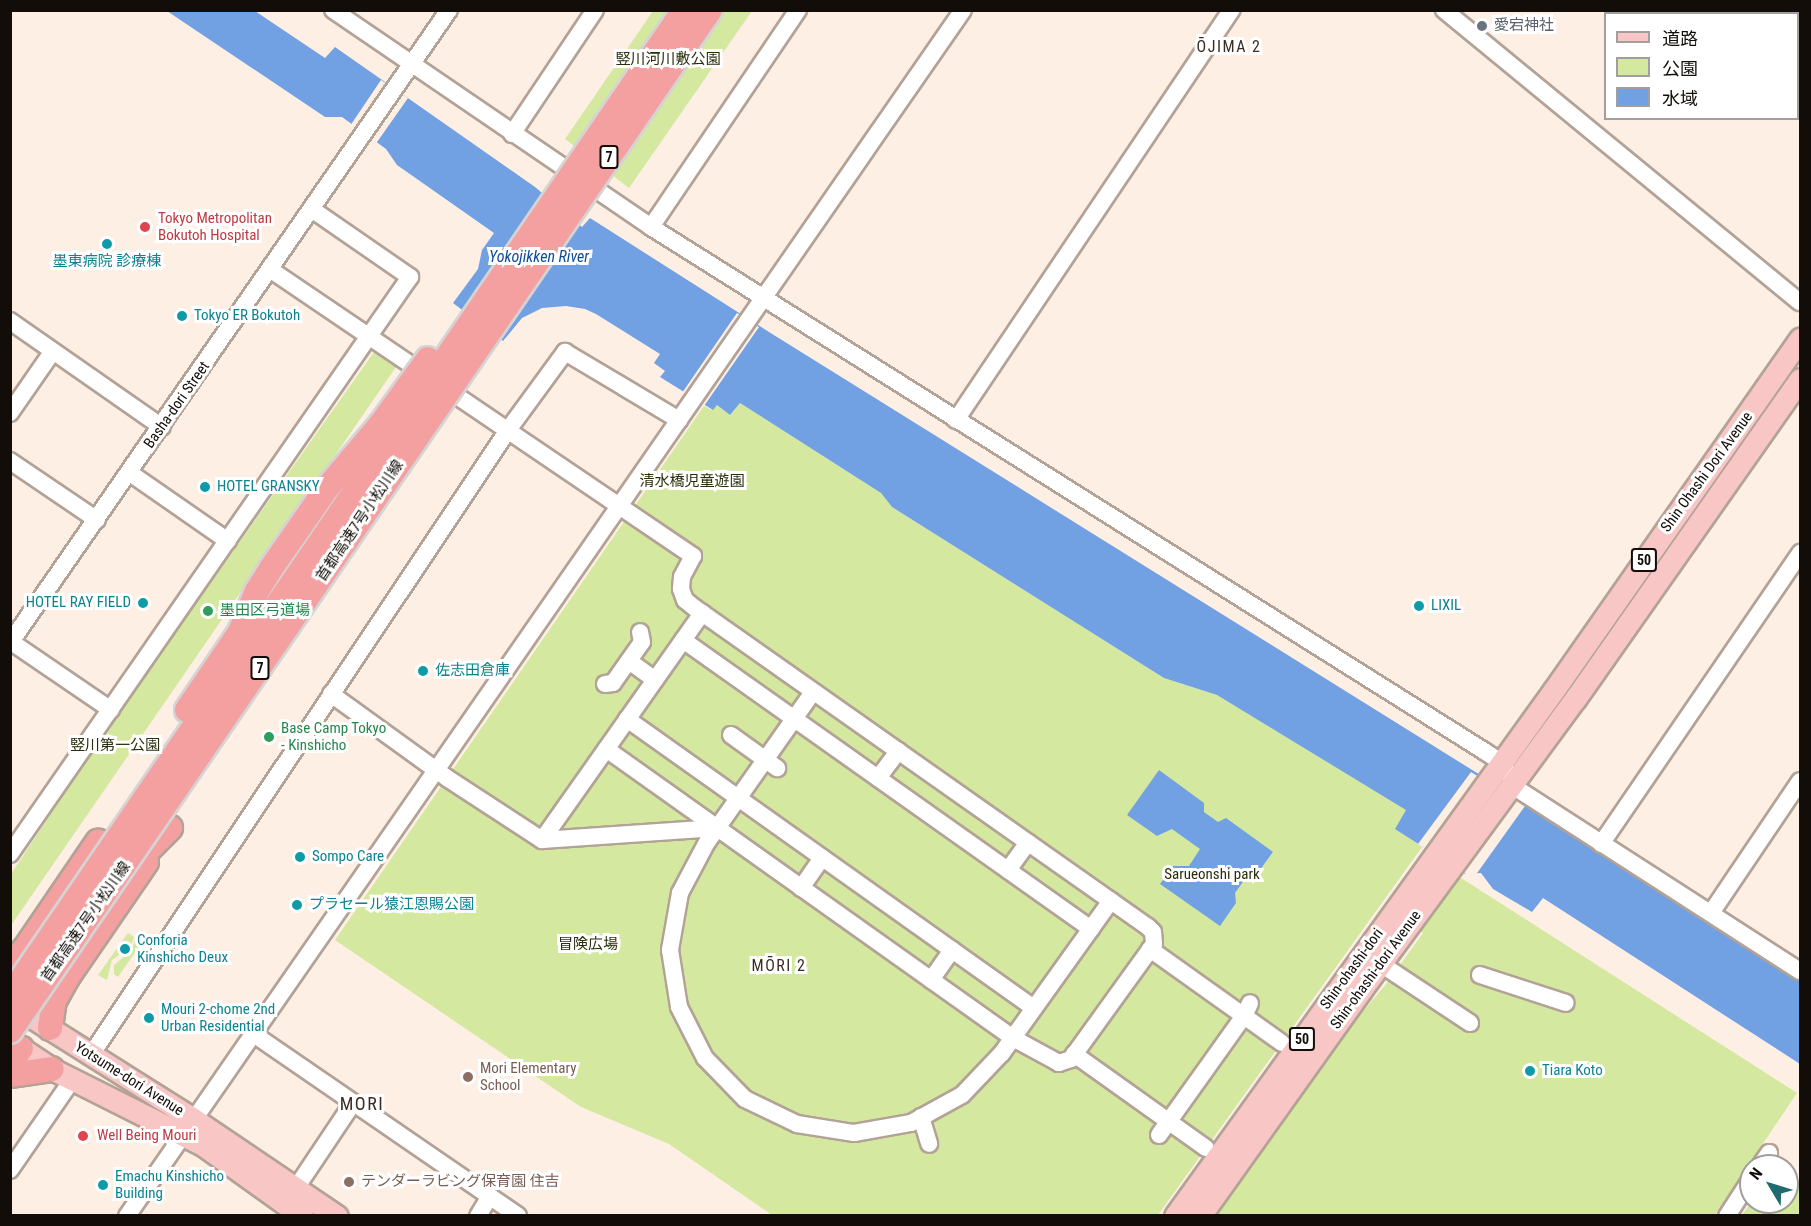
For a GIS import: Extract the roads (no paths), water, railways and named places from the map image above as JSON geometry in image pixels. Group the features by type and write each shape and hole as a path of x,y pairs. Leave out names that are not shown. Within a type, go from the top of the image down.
{"highway":[{"name":"首都高速7号小松川線","path":"12,1004 684,10"},
{"name":"首都高速7号小松川線","path":"13,1046 508,304 710,10"},
{"path":"10,972 240,632 257,591 309,513 356,451 381,424 439,343 561,189"},
{"path":"50,1028 54,1001 68,976 485,362 508,304"},
{"path":"12,1004 40,982 80,921 170,828"},
{"path":"10,1075 62,1074"}],"main road":[{"name":"Shin Ohashi Dori Avenue","path":"1502,785 1501,762 1800,339"},
{"name":"Shin Ohashi Dori Avenue","path":"1502,785 1575,699 1800,379"},
{"name":"Shin-ohashi-dori","path":"1176,1215 1429,862 1502,785"},
{"name":"Shin-ohashi-dori Avenue","path":"1200,1215 1448,872 1502,785"},
{"name":"Yotsume-dori Avenue","path":"12,1004 91,1054 291,1206 337,1215"},
{"name":"Yotsume-dori Avenue","path":"13,1046 62,1074 187,1126"}],"street":[{"path":"333,10 512,134 651,226 1501,762"},
{"name":"Basha-dori Street","path":"11,642 401,84 449,10"},
{"path":"512,134 595,10"},
{"path":"651,226 798,10"},
{"path":"127,1215 963,10"},
{"path":"956,420 1232,10"},
{"path":"1444,10 1800,302"},
{"path":"10,854 370,338 410,277 313,210"},
{"path":"271,270 620,504 693,556 682,577 681,589 686,600 1111,901 1153,932 1154,944 1074,1054 1065,1063 1059,1063 1013,1038 606,749"},
{"path":"10,321 162,426"},
{"path":"10,413 53,351"},
{"path":"91,1054 508,430 565,352 679,420"},
{"path":"10,461 97,520"},
{"path":"130,473 228,541"},
{"path":"1601,844 1800,553"},
{"path":"542,840 702,613"},
{"path":"605,684 613,683 642,642 640,632"},
{"path":"683,640 1091,929"},
{"path":"11,642 111,710"},
{"path":"629,661 655,680"},
{"path":"813,692 794,719 771,763 738,798 717,828 680,892 670,950 679,1007 705,1058 745,1098 797,1124 854,1132 911,1123 962,1095 1013,1038 1111,901"},
{"path":"331,694 435,769 542,840 717,828"},
{"path":"627,719 1034,1008"},
{"path":"731,735 771,763"},
{"path":"878,778 898,751"},
{"path":"1711,913 1800,781"},
{"path":"1502,785 1519,790 1800,972"},
{"path":"1008,870 1028,842"},
{"path":"801,888 822,858"},
{"path":"1150,949 1247,1010 1282,1043"},
{"path":"931,980 952,950"},
{"path":"1390,970 1470,1023"},
{"path":"1480,975 1566,1003"},
{"path":"1164,1128 1247,1010"},
{"path":"252,1034 518,1215"},
{"path":"1074,1054 1164,1128 1206,1148"},
{"path":"10,1170 62,1074"},
{"path":"291,1206 353,1103"},
{"path":"921,1117 929,1144"},
{"path":"478,1215 490,1196"},
{"path":"1727,1215 1739,1197"}],"water":[{"name":"Yokojikken River","path":"167,11 255,11 325,58 335,47 535,187 582,227 590,218 1697,910 1800,978 1800,1064 1543,898 1532,912 1493,889 1481,873 1465,874 1395,829 1406,810 1217,695 1164,678 892,507 881,493 740,403 730,415 717,405 713,410 660,377 665,371 654,363 660,354 596,314 585,309 566,306 542,308 522,318 503,341 453,303 478,269 482,250 494,233 397,165 386,149 342,117 325,117"},
{"path":"1159,770 1204,803 1204,812 1218,822 1226,818 1273,852 1254,878 1245,879 1235,893 1236,903 1220,926 1160,884 1173,866 1189,866 1200,849 1172,829 1157,836 1127,815"}],"place":[{"name":"愛宕神社","path":"1482,26"},
{"name":"Tokyo Metropolitan Bokutoh Hospital","path":"145,227"},
{"name":"墨東病院 診療棟","path":"107,244"},
{"name":"Tokyo ER Bokutoh","path":"182,316"},
{"name":"HOTEL GRANSKY","path":"205,487"},
{"name":"HOTEL RAY FIELD","path":"143,603"},
{"name":"LIXIL","path":"1419,606"},
{"name":"墨田区弓道場","path":"208,611"},
{"name":"佐志田倉庫","path":"423,671"},
{"name":"Base Camp Tokyo - Kinshicho","path":"269,737"},
{"name":"Sompo Care","path":"300,857"},
{"name":"プラセール猿江恩賜公園","path":"297,905"},
{"name":"Conforia Kinshicho Deux","path":"125,949"},
{"name":"Mouri 2-chome 2nd Urban Residential","path":"149,1018"},
{"name":"Tiara Koto","path":"1530,1071"},
{"name":"Mori Elementary School","path":"468,1077"},
{"name":"Well Being Mouri","path":"83,1136"},
{"name":"テンダーラビング保育園 住吉","path":"349,1182"},
{"name":"Emachu Kinshicho Building","path":"103,1185"}],"district":[{"name":"ŌJIMA 2","path":"1229,47"},
{"name":"MŌRI 2","path":"779,966"},
{"name":"MORI","path":"362,1104"}],"park label":[{"name":"竪川河川敷公園","path":"668,60"},
{"name":"清水橋児童遊園","path":"692,482"},
{"name":"竪川第一公園","path":"115,746"},
{"name":"Sarueonshi park","path":"1212,875"},
{"name":"冒険広場","path":"588,945"}]}
